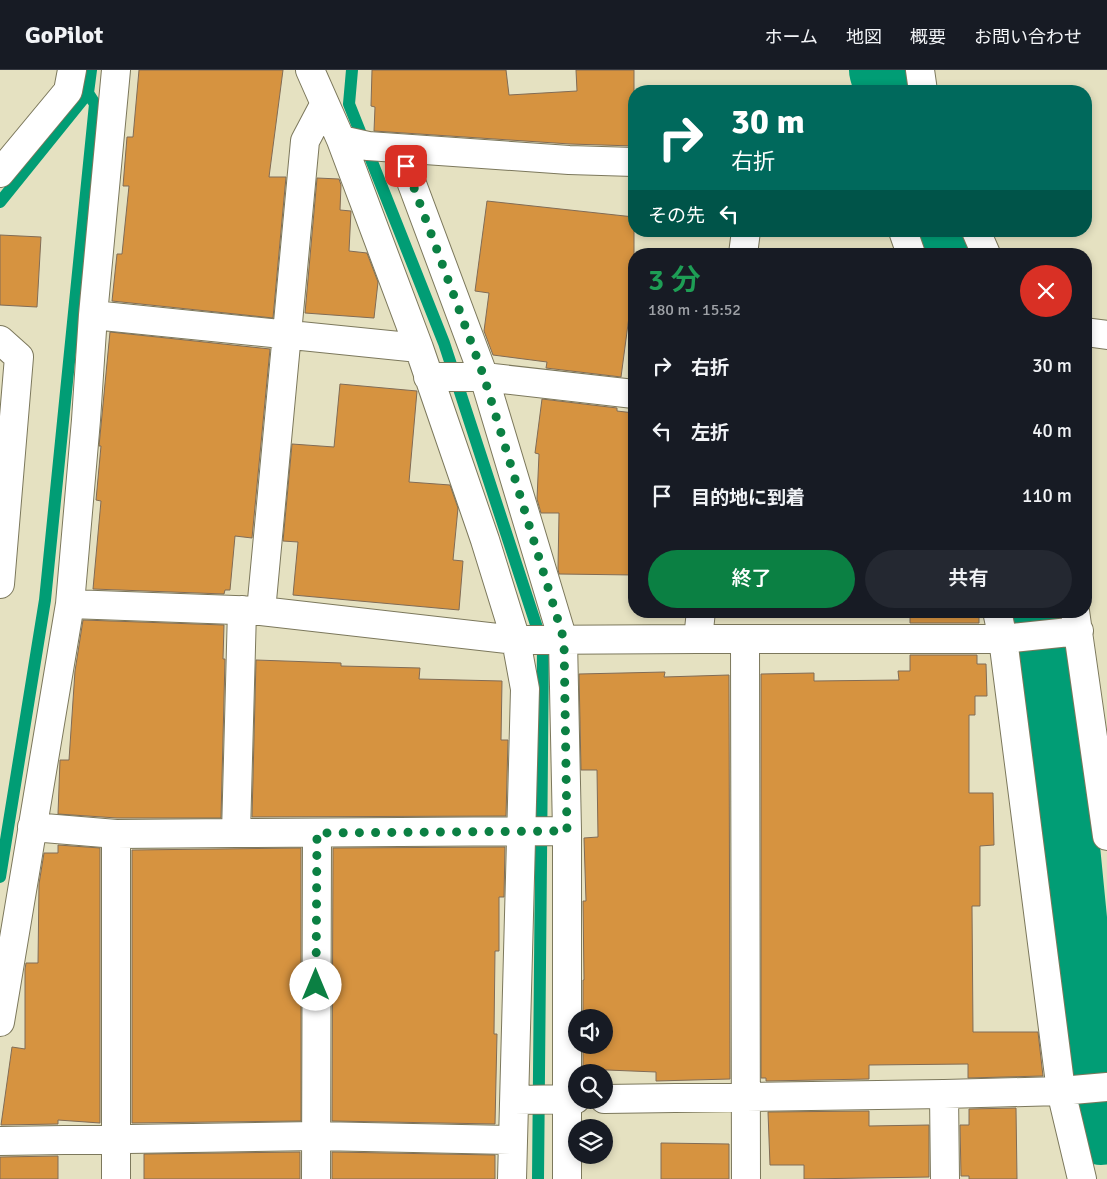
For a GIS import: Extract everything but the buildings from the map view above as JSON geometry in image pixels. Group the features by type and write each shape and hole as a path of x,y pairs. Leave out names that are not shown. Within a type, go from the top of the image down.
{"street":[{"path":"0,173 68,91 72,70"},
{"path":"0,1022 70,604 93,316 116,70"},
{"path":"310,70 341,140 418,348 485,540 516,640 525,689 512,1179"},
{"path":"920,70 922,85"},
{"path":"236,833 251,610 286,336 305,141 324,105"},
{"path":"341,140 368,146 399,149 628,162"},
{"path":"399,149 484,377 564,640 571,1064"},
{"path":"93,316 418,348"},
{"path":"1092,333 1107,335"},
{"path":"0,379 9,349"},
{"path":"0,584 9,349"},
{"path":"428,378 484,377 628,393"},
{"path":"70,604 251,610 516,640 1003,639 1077,621 1107,836"},
{"path":"698,639 700,618"},
{"path":"998,618 1003,639 1061,1091 1082,1179"},
{"path":"744,639 746,1179"},
{"path":"32,828 116,834 567,831"},
{"path":"316,1179 317,833"},
{"path":"116,834 116,1179"},
{"path":"613,1099 944,1094 1061,1091 1107,1087"},
{"path":"944,1094 945,1179"},
{"path":"515,1100 568,1100"},
{"path":"568,1179 572,1109"},
{"path":"0,1141 316,1136 512,1140"}],"waterway":[{"path":"0,202 88,93 91,70"},
{"path":"352,70 349,104 444,343 543,646 538,1179"},
{"path":"885,70 889,85"},
{"path":"0,877 45,600 95,104 88,93"},
{"path":"939,237 943,248"},
{"path":"1037,618 1048,685 1078,990 1101,1129"},
{"path":"1101,1129 1107,1141"}],"route":[{"path":"316,985 317,833 567,831 564,640 484,377 406,166"}]}
